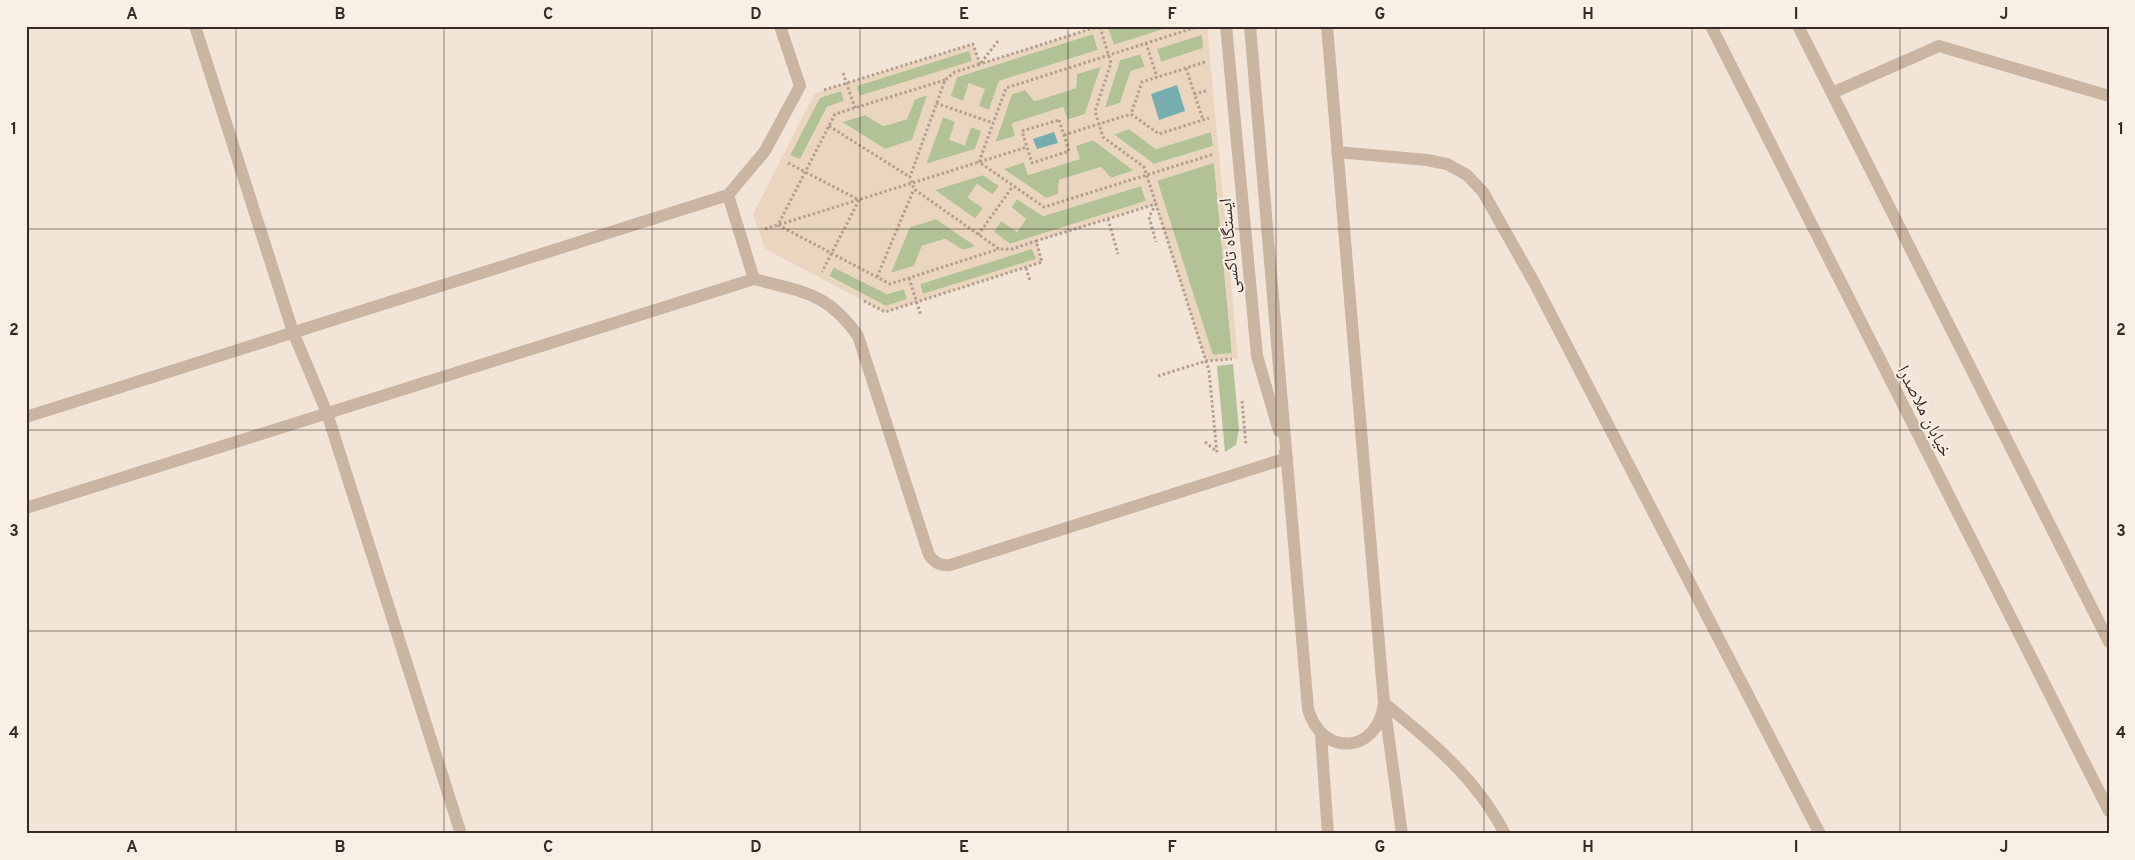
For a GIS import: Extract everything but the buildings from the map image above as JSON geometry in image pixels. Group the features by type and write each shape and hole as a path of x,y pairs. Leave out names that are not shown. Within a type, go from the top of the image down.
{"street":[{"path":"195,26 293,332 327,414 461,834"},
{"path":"26,416 728,195 765,151 800,86 780,26"},
{"name":"ایستگاه تاکسی","path":"1226,26 1257,356 1287,458"},
{"path":"1250,26 1308,709 1312,723 1322,735 1335,742 1350,744 1364,740 1376,730 1383,717 1384,703"},
{"path":"1327,26 1384,703 1402,834"},
{"name":"خیابان ملاصدرا","path":"1711,26 2109,811"},
{"path":"1798,26 2109,642"},
{"path":"1832,93 1939,46 2109,96"},
{"path":"1338,152 1427,160 1447,164 1467,175 1483,192 1535,284 1820,834"},
{"path":"728,195 754,279"},
{"path":"26,508 754,279 810,294 825,301 844,316 858,336 929,555 934,562 942,566 1287,458"},
{"path":"1384,703 1438,746 1468,777 1498,819 1505,834"},
{"path":"1322,735 1328,834"}],"path":[{"path":"778,225 835,114 945,80 955,72 1100,26 1111,63 1095,111 1103,137 1144,167 1147,175 1209,371 1217,452 1205,442"},
{"path":"979,162 1006,88 1200,26"},
{"path":"980,64 998,41"},
{"path":"1146,43 1157,77"},
{"path":"816,93 973,44 980,64"},
{"path":"1131,114 1142,82 1210,60"},
{"path":"1186,68 1203,120"},
{"path":"843,73 855,108"},
{"path":"945,80 910,177 914,189 999,249"},
{"path":"936,103 993,123"},
{"path":"1064,135 1131,114"},
{"path":"1131,114 1158,134 1215,116"},
{"path":"1059,120 1069,151 1032,162 1027,147 1022,131 1059,120"},
{"path":"829,126 910,177"},
{"path":"759,231 1027,147"},
{"path":"765,151 859,200"},
{"path":"979,162 1044,208 1219,152"},
{"path":"978,234 1013,186"},
{"path":"877,277 914,189"},
{"path":"810,294 859,200"},
{"path":"778,225 890,284 999,249 1012,249 1156,204"},
{"path":"1156,204 1149,217 1156,242"},
{"path":"1108,219 1118,254"},
{"path":"860,299 885,312 1026,268 1042,262 1036,241"},
{"path":"1026,268 1030,281"},
{"path":"909,278 921,316"},
{"path":"1158,376 1206,361 1238,358"},
{"path":"1241,396 1248,470"}],"green space":[{"path":"1118,26 1173,26 1114,45 1108,29"},
{"path":"1093,34 1098,50 999,81 989,110 979,107 969,83 963,101 950,96 957,77"},
{"path":"1202,34 1204,48 1161,62 1157,49"},
{"path":"969,50 973,61 860,96 856,86"},
{"path":"1141,54 1145,67 1131,71 1120,103 1104,108 1120,60"},
{"path":"1101,66 1085,114 1067,120 1063,107 1012,124 1015,136 995,143 1012,94 1025,90 1035,101 1076,88 1077,74"},
{"path":"841,91 844,101 827,107 800,160 790,155 820,97"},
{"path":"928,95 912,140 885,149 842,122 865,115 884,126 907,119 915,99"},
{"path":"943,117 956,122 950,140 964,145 971,127 982,131 975,149 926,164"},
{"path":"1129,129 1156,149 1211,132 1213,146 1154,164 1113,134"},
{"path":"1093,140 1135,170 1111,178 1101,167 1059,180 1058,194 1046,198 1003,169 1024,162 1028,175 1079,159 1075,146"},
{"path":"1214,162 1232,354 1212,355 1157,180"},
{"path":"983,175 999,186 993,195 977,184 968,197 983,208 975,219 934,190"},
{"path":"1141,186 1146,201 1010,244 994,232 1001,221 1017,232 1026,219 1011,207 1017,199 1043,216"},
{"path":"936,219 976,246 963,250 945,239 922,246 914,266 890,273 910,227"},
{"path":"1033,248 1036,259 923,294 920,284"},
{"path":"833,267 887,294 904,289 907,299 886,306 829,276"},
{"path":"1233,364 1239,429 1236,445 1225,452 1217,366"}],"shaded area":[{"path":"1100,26 1118,26 1108,29 1114,45 1173,26 1207,26 1238,358 1206,361 1155,204 1037,241 1042,262 885,312 765,249 753,214 815,93 973,44 980,64","holes":["1093,34 1098,50 999,81 989,110 979,106 985,89 969,83 963,101 951,96 957,77","1202,35 1203,48 1161,62 1157,49","969,51 972,61 859,96 857,86","1140,54 1145,67 1131,71 1120,103 1105,108 1120,60","1101,67 1085,114 1068,120 1063,107 1012,123 1015,136 995,142 1012,94 1025,90 1034,101 1076,88 1077,74","841,91 844,101 827,107 800,159 790,155 820,98","927,95 912,140 885,149 842,122 865,115 883,126 907,118 915,99","943,117 955,122 949,140 965,145 971,127 981,131 975,149 926,164","1129,129 1156,149 1211,132 1213,146 1154,164 1113,135","1093,140 1134,171 1111,178 1101,167 1059,180 1058,194 1046,198 1004,169 1024,162 1028,175 1080,159 1076,146","1214,163 1232,353 1213,355 1157,181","983,175 999,186 992,195 977,184 968,198 983,208 976,219 935,190","1141,186 1146,201 1010,244 994,232 1001,221 1017,232 1026,219 1011,208 1017,199 1043,216","936,219 975,246 963,250 945,239 922,246 914,266 891,273 910,227","1032,249 1036,259 923,294 920,284","834,267 887,294 904,289 907,299 886,306 829,277"]}],"water":[{"path":"1177,85 1185,111 1159,120 1151,94"},
{"path":"1054,132 1058,143 1037,149 1033,139"}]}
